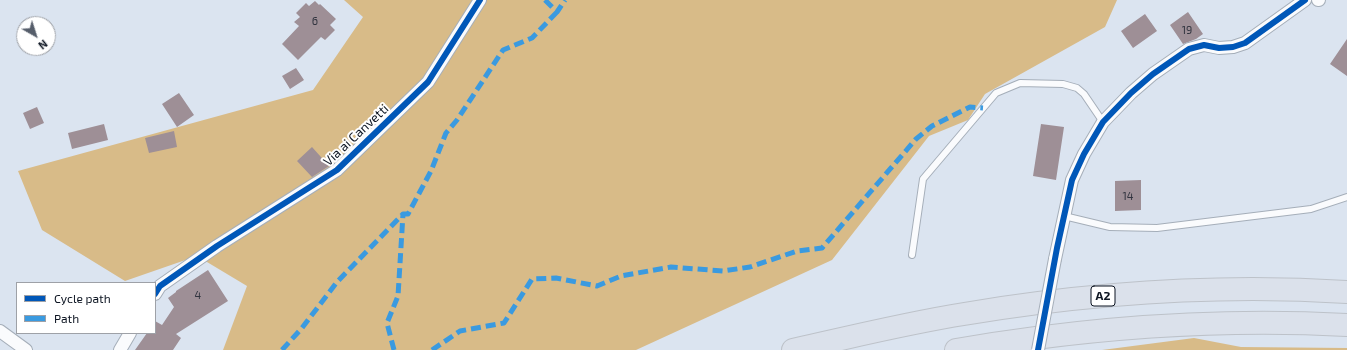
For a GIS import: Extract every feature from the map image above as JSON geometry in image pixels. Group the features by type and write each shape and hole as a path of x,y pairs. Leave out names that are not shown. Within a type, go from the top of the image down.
{"highway":[{"name":"A2","path":"793,350 894,327 1004,308 1084,298 1128,294 1251,289 1347,292"},
{"path":"956,350 1062,334 1166,325 1247,323 1347,326"}],"street":[{"name":"Via ai Canvetti","path":"156,292 160,286 217,246 337,170 428,82 480,0"},
{"path":"1038,350 1072,180 1084,154 1103,122 1131,93 1153,74 1189,49 1204,45 1219,48 1233,47 1245,43 1304,1"},
{"path":"0,330 26,350"},
{"path":"120,350 129,334"}],"lane":[{"path":"912,255 923,179 996,94 1020,83 1063,84 1077,88 1084,94 1103,122"},
{"path":"1064,216 1110,228 1157,228 1312,209 1347,197"},
{"path":"862,342 894,327"}],"shaded area":[{"path":"344,0 1117,0 1105,27 985,94 968,120 929,136 832,260 636,350 223,350 247,286 197,256 125,281 42,230 18,171 313,90 363,17"},
{"path":"1194,338 1241,347 1347,348 1347,350 1102,350"}],"building":[{"path":"315,1 336,19 330,25 335,30 325,40 321,37 298,60 282,44 299,26 294,22 300,17 296,13 306,3 309,6"},
{"path":"1188,12 1203,34 1196,39 1183,44 1170,25"},
{"path":"1145,14 1157,31 1133,48 1121,31"},
{"path":"1347,39 1347,76 1330,64"},
{"path":"296,68 304,80 290,89 282,76"},
{"path":"179,93 194,115 177,127 162,104"},
{"path":"37,107 44,123 30,129 23,113"},
{"path":"104,124 108,140 72,149 68,133"},
{"path":"1041,124 1064,127 1056,180 1033,176"},
{"path":"174,131 177,147 149,153 145,138"},
{"path":"312,147 329,166 312,177 297,161"},
{"path":"1141,180 1141,210 1115,211 1115,181"},
{"path":"208,270 228,301 176,334 181,338 173,350 135,350 146,334 156,334 156,322 162,325 174,307 168,298"}],"marked path":[{"path":"545,0 557,12 565,0"},
{"path":"282,350 302,328 337,282 403,214 408,214 431,171 446,133 457,120 503,50 532,38 557,12"},
{"path":"432,350 460,331 504,323 532,279 556,278 597,286 621,276 671,267 723,271 750,267 797,251 822,248 916,139 932,126 970,107 983,108"},
{"path":"394,350 387,323 398,296 403,214"}],"cycle path":[{"path":"156,292 160,286 217,246 337,170 428,82 480,0"},
{"path":"1038,350 1057,248 1072,180 1084,154 1103,122 1131,93 1153,74 1189,49 1204,45 1219,48 1233,47 1245,43 1305,0"}]}
